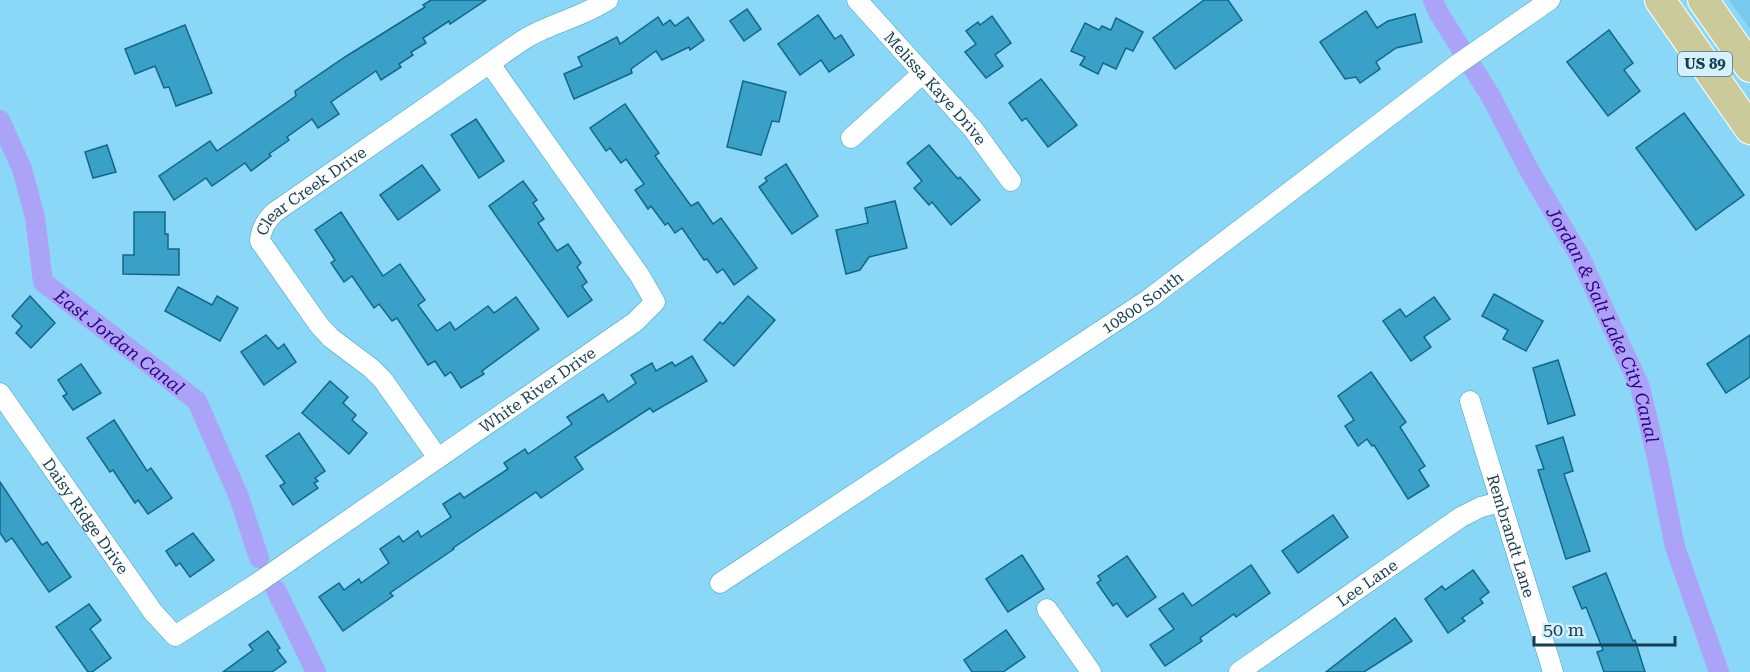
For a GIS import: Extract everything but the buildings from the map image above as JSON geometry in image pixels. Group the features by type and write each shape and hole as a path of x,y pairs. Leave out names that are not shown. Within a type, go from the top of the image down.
{"main road":[{"name":"US 89","path":"1660,0 1750,129"},
{"name":"US 89","path":"1703,0 1750,67"},
{"path":"1706,65 1717,63 1730,67 1736,71 1750,92"}],"street":[{"name":"Clear Creek Drive","path":"438,458 383,380 331,338 319,324 261,241 261,232 269,217 275,212 536,32 580,16 608,0"},
{"name":"Melissa Kaye Drive","path":"857,0 973,129 1011,181"},
{"name":"10800 South","path":"720,584 1149,299 1455,66 1550,0"},
{"name":"White River Drive","path":"176,636 256,584 635,322 655,302 640,276 490,64"},
{"path":"851,138 923,73"},
{"name":"Daisy Ridge Drive","path":"0,393 153,612 176,636"},
{"name":"Rembrandt Lane","path":"1470,401 1552,672"},
{"name":"Lee Lane","path":"1239,672 1471,511 1500,502"},
{"path":"1047,609 1091,672"}],"shaded area":[{"path":"1729,0 1750,0 1750,29"}],"waterway":[{"name":"Jordan & Salt Lake City Canal","path":"1433,0 1438,12 1490,95 1529,170 1579,255 1640,387 1675,547 1719,672"},
{"name":"East Jordan Canal","path":"0,120 22,169 35,217 43,282 197,401 239,497 259,558"},
{"name":"East Jordan Canal","path":"276,590 316,672"}]}
